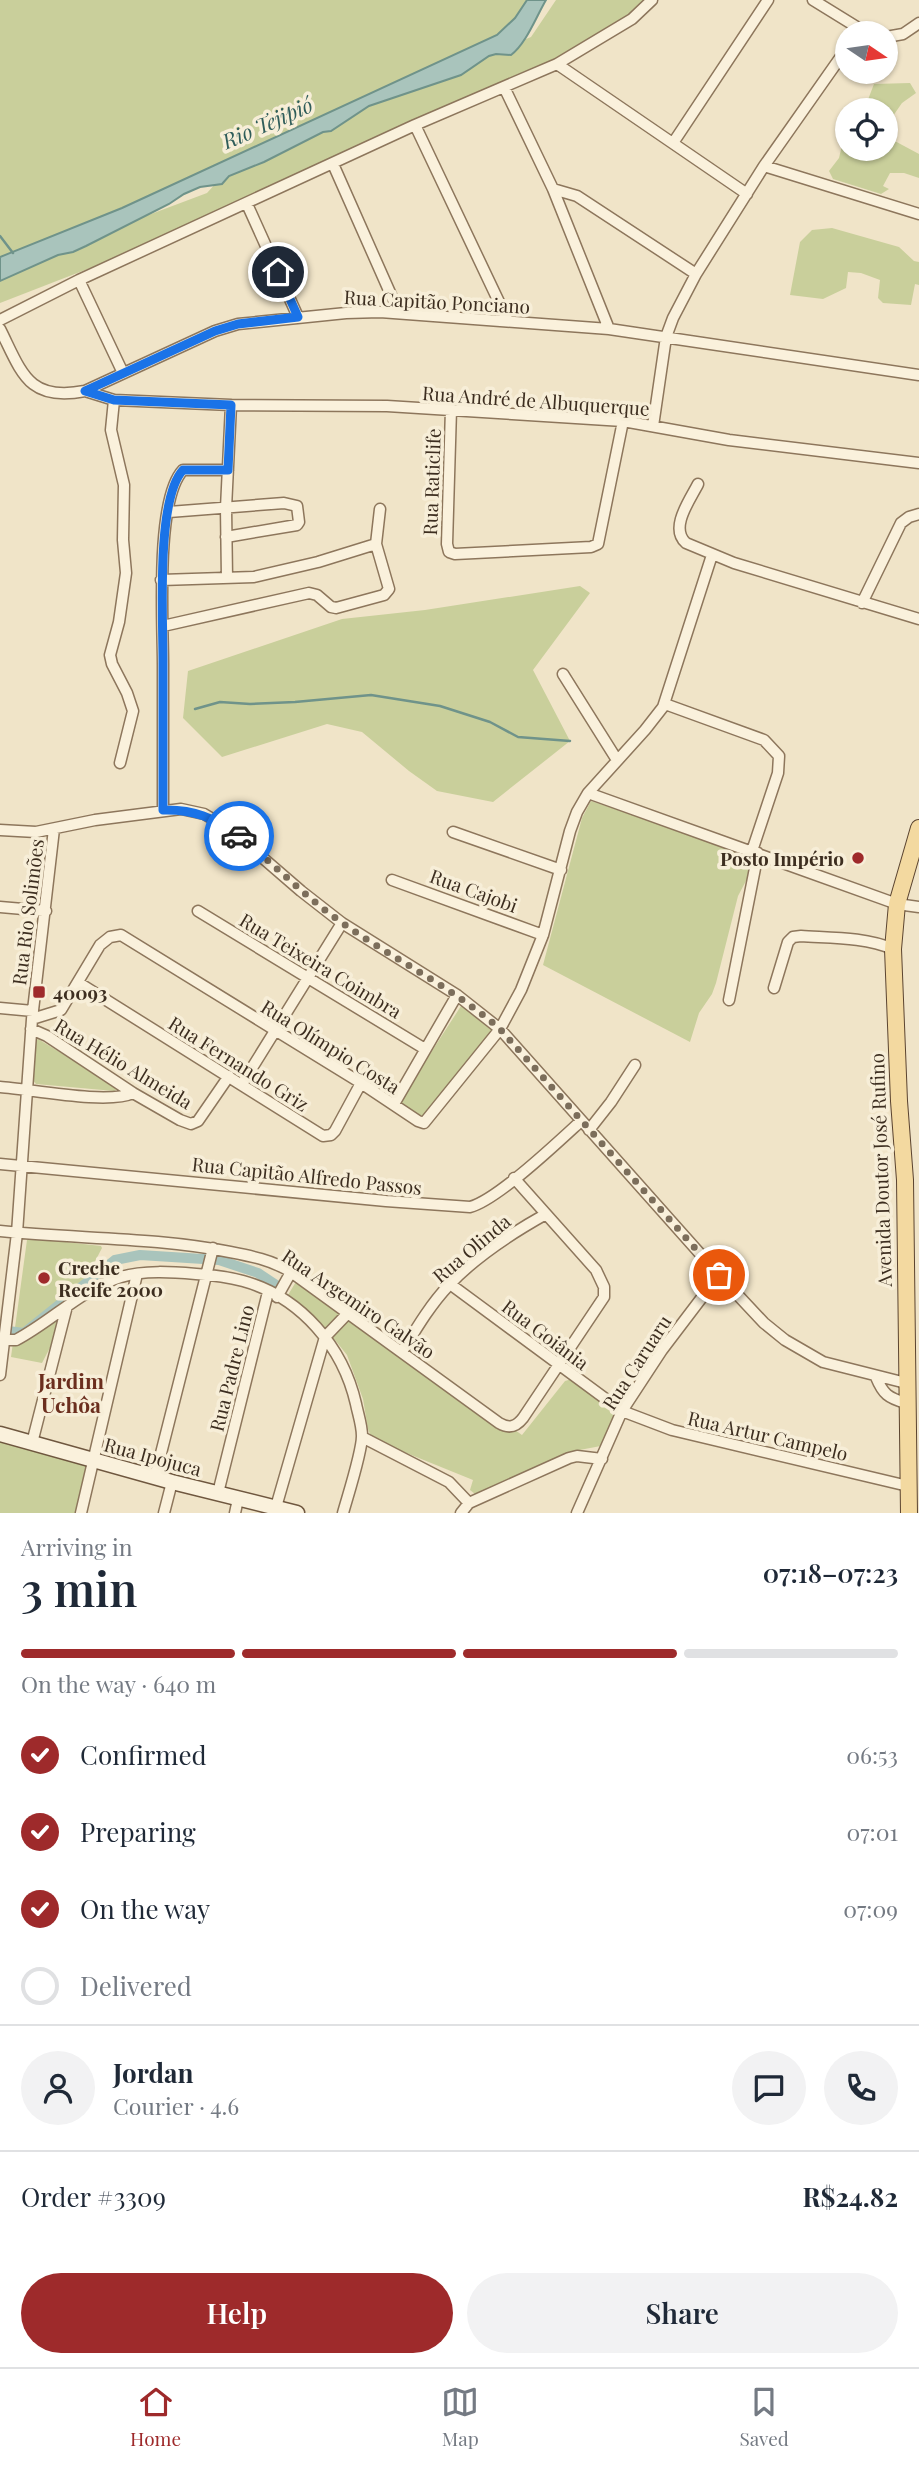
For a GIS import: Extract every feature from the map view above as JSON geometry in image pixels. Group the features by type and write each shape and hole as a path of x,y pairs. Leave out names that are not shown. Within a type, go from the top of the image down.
{"main road":[{"name":"Avenida Doutor José Rufino","path":"912,1507 908,1486 906,1383 912,1183 899,1101 893,949 897,904 919,828"},
{"name":"Rua Ipojuca","path":"0,1434 218,1493 237,1506 276,1507 297,1513"}],"street":[{"path":"0,320 79,280 415,125 557,64 632,19 652,0"},
{"path":"673,143 768,0"},
{"path":"813,0 846,21"},
{"path":"898,35 919,23"},
{"path":"557,64 747,194"},
{"path":"653,426 666,337 673,318 696,274 764,166 835,65"},
{"path":"504,87 553,189 609,329"},
{"path":"415,125 508,321"},
{"path":"333,164 399,313"},
{"path":"764,166 919,214"},
{"path":"553,189 577,196 696,274"},
{"path":"247,204 298,317"},
{"path":"79,280 123,373"},
{"name":"Rua Capitão Ponciano","path":"0,330 25,378 31,384 62,394 85,391 215,331 238,324 346,313 399,313 609,329 919,374"},
{"name":"Rua André de Albuquerque","path":"85,391 114,400 451,409 624,421 729,440 919,463"},
{"path":"114,400 111,430 124,485 123,541 126,573 119,622 110,655 133,711 120,763"},
{"path":"228,578 226,508 231,405"},
{"name":"Rua Raticlife","path":"451,409 447,547 452,553 592,547 598,544 624,421"},
{"path":"163,810 161,580 169,512 177,478 183,470 228,470"},
{"path":"698,484 680,521 680,534 686,543 712,555 919,619"},
{"path":"169,512 292,504 297,506 297,525 226,537"},
{"path":"163,626 309,593 317,595 336,608 384,595 388,587 376,544 380,509"},
{"path":"862,603 901,523 919,514"},
{"path":"161,580 254,577 282,572 376,544"},
{"path":"500,1029 521,990 544,935 570,831 588,793 665,704 712,555"},
{"path":"563,674 617,760"},
{"path":"665,704 764,740 779,756 778,773 755,852 729,1000"},
{"path":"588,793 897,904 919,907"},
{"path":"0,830 28,832 54,829 163,810 204,814 228,828 300,891 342,923 457,995 500,1029 764,1323 797,1348 823,1362 906,1383"},
{"name":"Rua Rio Solimões","path":"0,1375 17,1233 32,1020 54,829"},
{"path":"453,832 561,870"},
{"name":"Rua Cajobi","path":"392,880 544,935"},
{"path":"0,907 46,911"},
{"name":"Rua Teixeira Coimbra","path":"198,911 309,976 425,1049"},
{"path":"242,1084 342,923"},
{"name":"Rua Olímpio Costa","path":"79,983 100,945 110,937 126,937 424,1123 500,1029"},
{"path":"774,988 788,942 793,937 853,940 882,944 893,949"},
{"path":"0,1008 32,1020 61,1010 79,983"},
{"name":"Rua Fernando Griz","path":"79,983 319,1134 328,1136 335,1131 361,1083"},
{"path":"394,1104 457,995"},
{"name":"Rua Hélio Almeida","path":"32,1020 47,1036 133,1093 191,1124 198,1121 229,1076"},
{"name":"Rua Capitão Alfredo Passos","path":"0,1164 470,1207 481,1203 585,1126 611,1102 635,1065"},
{"path":"0,1087 97,1097 122,1097 133,1093"},
{"path":"514,1178 596,1270 604,1287 604,1297 559,1366"},
{"name":"Rua Olinda","path":"402,1352 423,1318 450,1284 490,1250 546,1214"},
{"name":"Rua Argemiro Galvão","path":"0,1231 188,1244 256,1256 290,1272 499,1423 510,1427 519,1423 559,1366"},
{"path":"155,1477 208,1274 212,1249"},
{"name":"Rua Padre Lino","path":"218,1493 272,1294 290,1272"},
{"name":"Rua Argemiro Galvão","path":"3,1339 16,1340 24,1336 67,1306 120,1278 137,1274 182,1273 208,1274 244,1281 299,1310 325,1337 346,1369 362,1437"},
{"path":"81,1513 137,1274"},
{"name":"Rua Caruaru","path":"577,1513 622,1411 662,1350 719,1275"},
{"name":"Rua Goiânia","path":"450,1284 622,1411"},
{"path":"32,1443 67,1306"},
{"path":"276,1507 325,1337 348,1313"},
{"path":"876,1377 884,1394 906,1403"},
{"name":"Rua Artur Campelo","path":"622,1411 672,1430 908,1486"},
{"path":"343,1513 362,1437 449,1482 469,1503"},
{"path":"461,1513 469,1503 569,1458 602,1458"},
{"path":"164,1513 172,1482"}],"green space":[{"path":"0,0 527,0 515,18 498,35 122,208 0,257"},
{"path":"556,0 648,0 612,31 382,146 171,232 103,263 0,303 0,276 50,252 207,193 225,173 385,95 531,37"},
{"path":"910,83 916,93 898,109 898,98 869,98 874,84"},
{"path":"898,143 919,154 919,178 904,173 890,173 883,186 889,189 881,194 833,179 829,171 837,161 898,161"},
{"path":"832,228 899,247 914,261 919,262 919,285 915,284 911,305 883,303 878,298 880,280 861,273 848,272 846,288 823,299 790,295 800,242 812,230"},
{"path":"580,586 590,593 533,670 570,741 493,802 437,791 362,732 327,724 222,757 183,718 188,671 342,619 425,610"},
{"path":"591,801 751,855 747,879 738,896 716,983 699,1013 690,1042 543,965 582,818"},
{"path":"461,1006 465,1006 493,1028 492,1032 445,1088 424,1121 399,1102"},
{"path":"38,1039 117,1089 114,1091 36,1084 32,1079 35,1041"},
{"path":"30,1238 102,1248 42,1363 11,1357 27,1240"},
{"path":"300,1275 522,1435 565,1381 572,1379 616,1413 606,1445 569,1452 486,1493 475,1494 470,1490 473,1480 372,1439 363,1399 347,1355 335,1340 282,1305"},
{"path":"0,1437 88,1462 76,1513 0,1513"}],"water":[{"name":"Rio Tejipió","path":"527,0 546,0 526,37 511,55 489,56 461,75 369,106 331,131 323,132 264,162 229,176 222,184 200,187 86,246 58,255 0,281 0,257 122,208 497,35 515,18"}],"waterway":[{"path":"0,236 13,253"},
{"path":"195,709 220,702 295,702 371,695 440,706 490,722 518,737 570,741"},
{"path":"0,1330 24,1333 115,1260 140,1255 219,1260 258,1273 279,1287"}],"way so far":[{"path":"239,836 300,891 342,923 457,995 500,1029 719,1275"}],"place":[{"name":"Posto Império","path":"858,858"},
{"name":"40093","path":"39,992"},
{"name":"Creche Recife 2000","path":"44,1278"}],"district":[{"name":"Jardim Uchôa","path":"71,1392"}],"route":[{"path":"239,836 204,814 181,809 163,810 161,580 172,494 181,471 187,468 228,470 231,405 114,400 85,391 215,331 264,319 298,317 278,272"}]}
